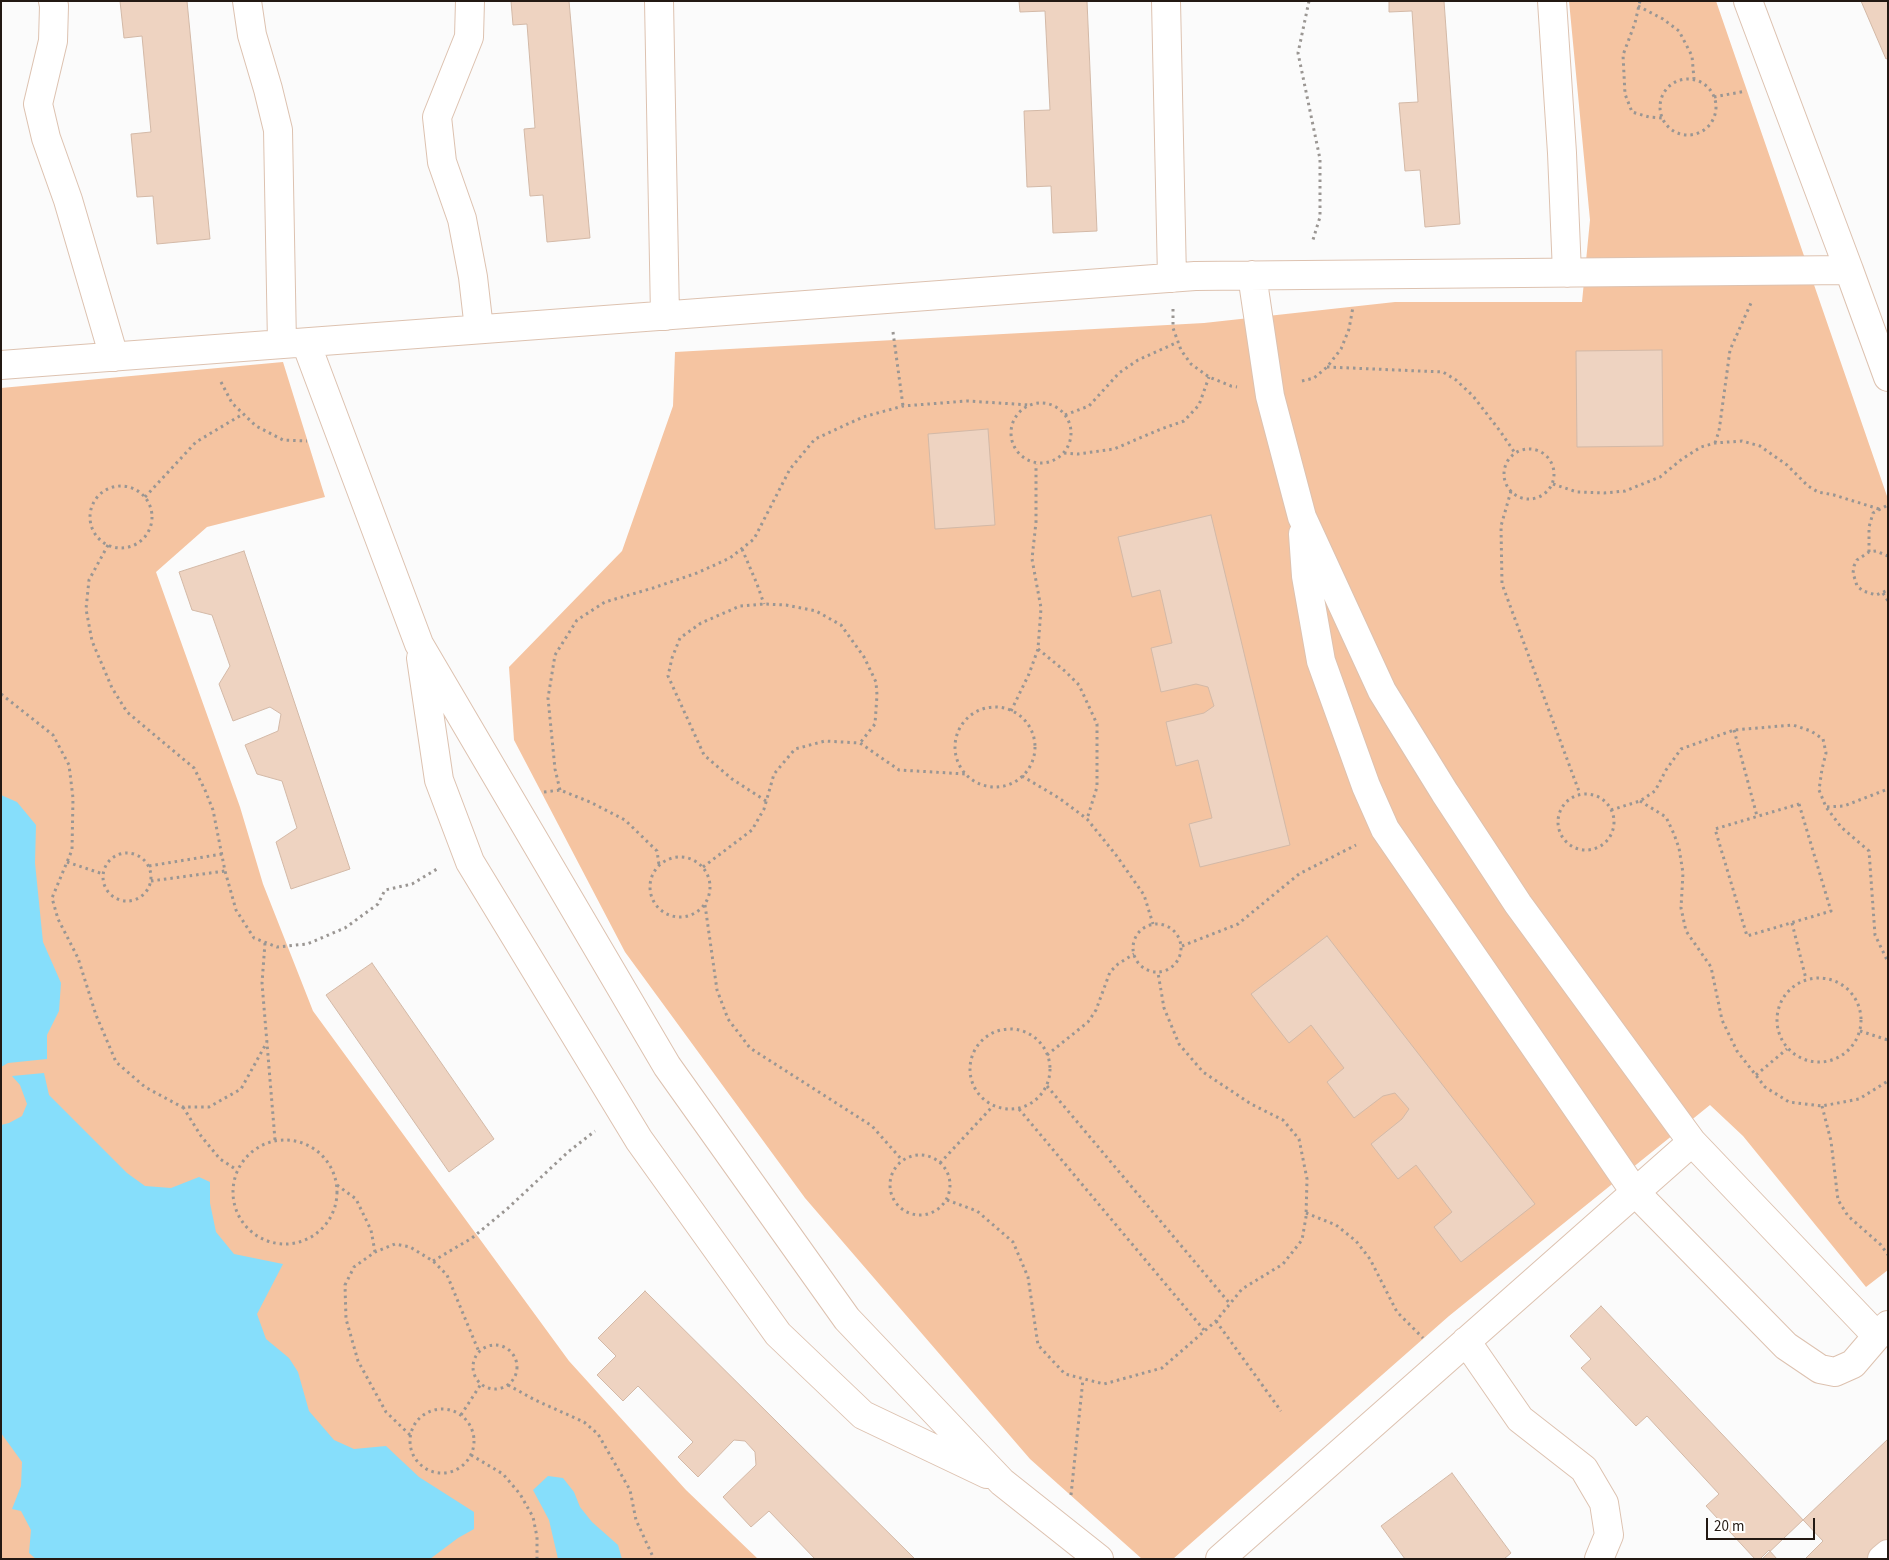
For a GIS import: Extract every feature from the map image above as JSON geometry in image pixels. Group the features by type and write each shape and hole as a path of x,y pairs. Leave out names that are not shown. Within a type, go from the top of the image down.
{"lane":[{"path":"52,1 54,6 54,41 38,104 46,138 68,200 114,357"},
{"path":"247,1 252,35 278,130 294,343 343,442 419,644 667,1066 847,1319 1002,1482 1098,1559"},
{"path":"470,1 469,37 438,117 442,162 462,219 473,277 479,330"},
{"path":"659,1 665,316"},
{"path":"1166,1 1172,278"},
{"path":"1552,1 1567,273"},
{"path":"1748,1 1888,377"},
{"path":"1,365 1172,278 1849,270"},
{"path":"1252,276 1269,390 1302,517 1382,691 1445,793 1518,904 1692,1142 1882,1331 1853,1364 1835,1372 1820,1369 1786,1346 1635,1192 1385,829 1366,786 1321,660 1306,576 1302,517"},
{"path":"419,644 439,780 470,862 639,1140 778,1334 863,1415 1002,1482"},
{"path":"1237,1553 1456,1349 1692,1142"},
{"path":"1456,1349 1520,1420 1584,1469 1604,1503 1610,1535 1599,1559"},
{"path":"1882,1559 1888,1554"}],"path":[{"path":"1303,275 1320,217 1320,159 1298,53 1309,1"},
{"path":"1640,1 1635,23 1623,55 1625,94 1632,112 1649,117 1663,118"},
{"path":"1638,6 1663,19 1679,31 1692,56 1694,79"},
{"path":"1694,79 1710,89 1714,97 1716,106 1710,124 1694,134 1676,132 1663,118 1661,101 1664,93 1676,81 1694,79"},
{"path":"1715,443 1719,431 1730,350 1766,270"},
{"path":"889,299 903,406"},
{"path":"1065,415 1089,406 1119,373 1138,360 1178,342"},
{"path":"206,350 232,404 256,426 282,440 343,442"},
{"path":"1327,367 1444,372 1473,396 1515,453"},
{"path":"1064,453 1078,454 1114,449 1184,421 1199,405 1209,377"},
{"path":"560,790 555,769 548,698 555,656 577,620 605,602 697,573 730,558 742,549 754,539 790,469 815,439 863,417 903,406 967,401 1030,405 1039,403 1057,408 1065,415 1070,424 1070,444 1056,460 1036,464 1018,454 1013,446 1010,436 1011,427 1021,410 1030,405"},
{"path":"144,497 196,442 243,414"},
{"path":"1553,484 1577,492 1604,493 1625,491 1660,477 1682,459 1701,447 1715,443 1742,441 1760,446 1787,465 1808,486 1818,492 1880,509"},
{"path":"1522,450 1538,450 1545,454 1554,468 1553,484 1542,497 1525,499 1517,497 1506,484 1504,467 1515,453 1522,450"},
{"path":"1011,711 1029,674 1038,649 1041,608 1032,559 1036,522 1036,464"},
{"path":"118,486 136,490 150,506 150,526 146,536 128,548 108,545 99,539 93,530 90,521 90,511 100,494 118,486"},
{"path":"1511,491 1501,526 1502,584 1580,794"},
{"path":"1869,552 1869,528 1873,513 1888,505"},
{"path":"108,545 89,580 86,608 92,641 112,688 127,712 194,768 213,810 225,871 236,910 254,938 277,947 307,944 345,928 378,904 385,890 412,884 440,867 464,846"},
{"path":"742,549 764,604"},
{"path":"1888,556 1876,551 1869,552 1862,555 1854,566 1854,580 1863,591 1876,595 1888,590"},
{"path":"1883,593 1888,601"},
{"path":"766,801 732,779 704,755 668,676 672,658 680,638 701,623 740,606 764,604 786,605 816,611 841,625 864,657 876,682 875,724 860,743"},
{"path":"1038,649 1079,685 1096,724 1096,787 1087,819"},
{"path":"1,694 53,734 69,765 73,798 72,850 52,898 58,919 78,958 96,1015 116,1062 145,1087 182,1107 201,1136 220,1159 237,1170"},
{"path":"998,707 1011,711 1023,718 1031,729 1035,742 1034,754 1030,766 1012,784 1000,787 987,787 975,782 958,763 955,750 957,736 963,723 972,714 985,708 998,707"},
{"path":"1611,810 1640,801 1655,791 1666,770 1681,749 1734,730 1794,725 1811,731 1824,739 1826,753 1819,790 1826,807 1841,827 1869,851 1875,935 1888,962"},
{"path":"1734,730 1757,816"},
{"path":"703,867 752,830 766,801 774,774 795,749 825,742 860,743 899,770 966,774"},
{"path":"1022,776 1059,798 1087,819 1116,855 1144,895 1153,924"},
{"path":"1826,807 1844,806 1888,788"},
{"path":"508,796 560,790 590,802 625,820 657,851 659,865"},
{"path":"1580,794 1589,794 1606,802 1611,810 1614,819 1614,829 1604,844 1595,849 1578,849 1569,845 1563,838 1558,821 1564,804 1571,798 1580,794"},
{"path":"1640,801 1666,817 1679,848 1683,873 1681,908 1686,931 1711,967 1722,1020 1737,1052 1765,1088 1789,1102 1822,1106 1859,1099 1888,1081"},
{"path":"1799,804 1831,911 1747,936 1715,829 1757,816 1799,804"},
{"path":"1182,946 1238,924 1299,874 1385,829"},
{"path":"131,852 145,860 149,866 152,881 149,889 143,896 128,902 112,896 103,882 103,874 110,860 116,855 131,852"},
{"path":"149,866 222,854"},
{"path":"677,856 696,861 703,867 711,886 710,896 705,905 688,917 678,918 659,910 650,892 650,882 653,873 659,865 677,856"},
{"path":"67,862 103,874"},
{"path":"152,881 225,871"},
{"path":"705,905 718,990 728,1019 750,1048 872,1126 902,1160"},
{"path":"1792,923 1806,980"},
{"path":"1161,924 1176,931 1182,946 1178,962 1173,968 1158,973 1142,968 1137,962 1133,946 1139,932 1146,926 1161,924"},
{"path":"266,943 262,983 275,1140"},
{"path":"1048,1055 1088,1022 1096,1010 1110,972 1118,964 1134,954"},
{"path":"947,1200 977,1211 1013,1242 1028,1277 1038,1344 1065,1374 1104,1384 1162,1368 1216,1321 1242,1289 1283,1264 1302,1240 1306,1213 1306,1179 1299,1139 1283,1120 1251,1104 1203,1072 1179,1044 1164,1008 1158,973"},
{"path":"1819,977 1834,980 1846,986 1855,997 1860,1010 1860,1031 1850,1050 1839,1058 1826,1062 1812,1062 1799,1058 1787,1049 1780,1037 1776,1024 1778,1009 1784,996 1793,986 1819,977"},
{"path":"1013,1029 1026,1032 1037,1040 1048,1055 1050,1074 1047,1086 1040,1096 1030,1104 1018,1109 993,1106 982,1098 974,1087 970,1073 974,1053 986,1037 999,1030 1013,1029"},
{"path":"1860,1031 1888,1040"},
{"path":"182,1107 209,1107 241,1089 268,1042"},
{"path":"1756,1075 1787,1049"},
{"path":"1047,1086 1230,1305"},
{"path":"940,1162 993,1106"},
{"path":"1822,1106 1831,1141 1838,1200 1848,1216 1881,1245 1888,1255"},
{"path":"1018,1109 1204,1330"},
{"path":"433,1261 472,1238 507,1209 568,1152 621,1110"},
{"path":"275,1140 293,1140 310,1145 324,1157 334,1172 338,1190 335,1208 327,1224 313,1236 298,1243 281,1244 265,1241 250,1232 240,1219 233,1203 233,1186 237,1170 246,1156 260,1146 275,1140"},
{"path":"912,1156 932,1157 947,1170 951,1190 941,1208 932,1214 923,1216 913,1215 897,1205 892,1196 891,1176 902,1160 912,1156"},
{"path":"336,1185 356,1199 371,1230 375,1252"},
{"path":"1306,1213 1336,1225 1356,1241 1370,1259 1397,1312 1428,1344 1456,1349"},
{"path":"410,1435 386,1412 358,1361 346,1319 345,1285 354,1267 375,1252 395,1244 410,1247 433,1261 447,1275 479,1352"},
{"path":"1216,1321 1281,1411"},
{"path":"492,1346 506,1348 511,1353 516,1366 513,1380 508,1385 495,1389 481,1384 474,1372 475,1358 479,1352 492,1346"},
{"path":"1068,1534 1083,1379"},
{"path":"462,1415 481,1384"},
{"path":"508,1385 535,1400 584,1422 598,1434 630,1490 636,1520 654,1559"},
{"path":"441,1408 452,1410 462,1415 474,1433 471,1455 459,1468 451,1472 434,1472 425,1469 417,1462 411,1452 410,1435 413,1425 420,1416 430,1410 441,1408"},
{"path":"471,1455 503,1474 520,1494 533,1517 538,1537 537,1559"}],"shaded area":[{"path":"1569,1 1716,1 1888,499 1888,1270 1866,1287 1743,1136 1710,1105 1449,1316 1173,1559 1142,1559 1030,1459 805,1198 625,952 514,740 509,667 622,551 673,406 675,352 1204,323 1395,302 1582,302 1590,220"},
{"path":"283,362 325,497 207,527 156,572 240,807 263,884 313,1011 569,1361 686,1490 758,1559 1,1559 1,388"}],"water":[{"path":"1,795 17,802 36,825 35,863 43,942 61,983 59,1011 47,1035 47,1059 8,1063 1,1067"},
{"path":"44,1073 49,1095 127,1173 145,1186 171,1188 199,1177 210,1182 210,1203 216,1232 234,1254 283,1264 257,1314 266,1339 289,1358 298,1372 309,1411 334,1440 354,1449 386,1446 419,1477 474,1512 474,1529 458,1538 430,1559 36,1559 29,1553 31,1530 21,1511 12,1509 21,1486 22,1462 1,1433 1,1125 22,1116 27,1104 20,1085 12,1076"},
{"path":"548,1476 563,1478 574,1492 580,1507 592,1522 618,1545 622,1559 558,1559 549,1520 533,1490"}],"building":[{"path":"120,1 187,1 210,239 157,244 153,196 137,197 131,134 151,132 142,36 124,38"},
{"path":"511,1 569,1 590,238 547,242 543,195 530,196 524,129 535,128 527,24 513,25"},
{"path":"1019,1 1087,1 1097,231 1053,233 1051,186 1027,187 1024,111 1050,110 1045,11 1020,12"},
{"path":"1389,1 1444,1 1460,224 1425,227 1420,170 1405,171 1399,103 1418,102 1412,11 1389,12"},
{"path":"1861,1 1888,1 1888,58 1886,59"},
{"path":"1662,350 1663,446 1577,447 1576,351"},
{"path":"988,429 995,525 935,529 928,434"},
{"path":"1211,515 1290,845 1200,867 1189,824 1212,818 1198,760 1176,766 1166,722 1204,713 1214,706 1208,687 1196,684 1161,692 1151,648 1172,643 1160,590 1132,597 1118,537"},
{"path":"244,551 350,869 291,889 276,842 297,828 282,781 257,774 245,745 278,731 281,714 270,707 233,721 219,684 230,666 212,615 192,610 179,572"},
{"path":"1327,936 1535,1204 1461,1262 1434,1227 1452,1212 1416,1165 1398,1179 1371,1144 1402,1119 1409,1109 1395,1093 1383,1096 1354,1118 1327,1082 1344,1068 1311,1025 1289,1043 1251,994"},
{"path":"372,963 494,1139 449,1172 326,995"},
{"path":"645,1291 915,1559 815,1559 769,1511 751,1527 723,1497 756,1465 755,1452 745,1441 734,1440 698,1477 678,1457 693,1442 638,1386 623,1401 597,1375 616,1356 598,1338"},
{"path":"1601,1306 1823,1541 1805,1559 1777,1559 1769,1550 1760,1559 1755,1559 1706,1506 1719,1494 1647,1416 1636,1426 1581,1368 1591,1359 1570,1336"},
{"path":"1888,1439 1888,1540 1868,1559 1762,1559"},
{"path":"1452,1473 1511,1553 1504,1559 1405,1559 1381,1526"}]}
